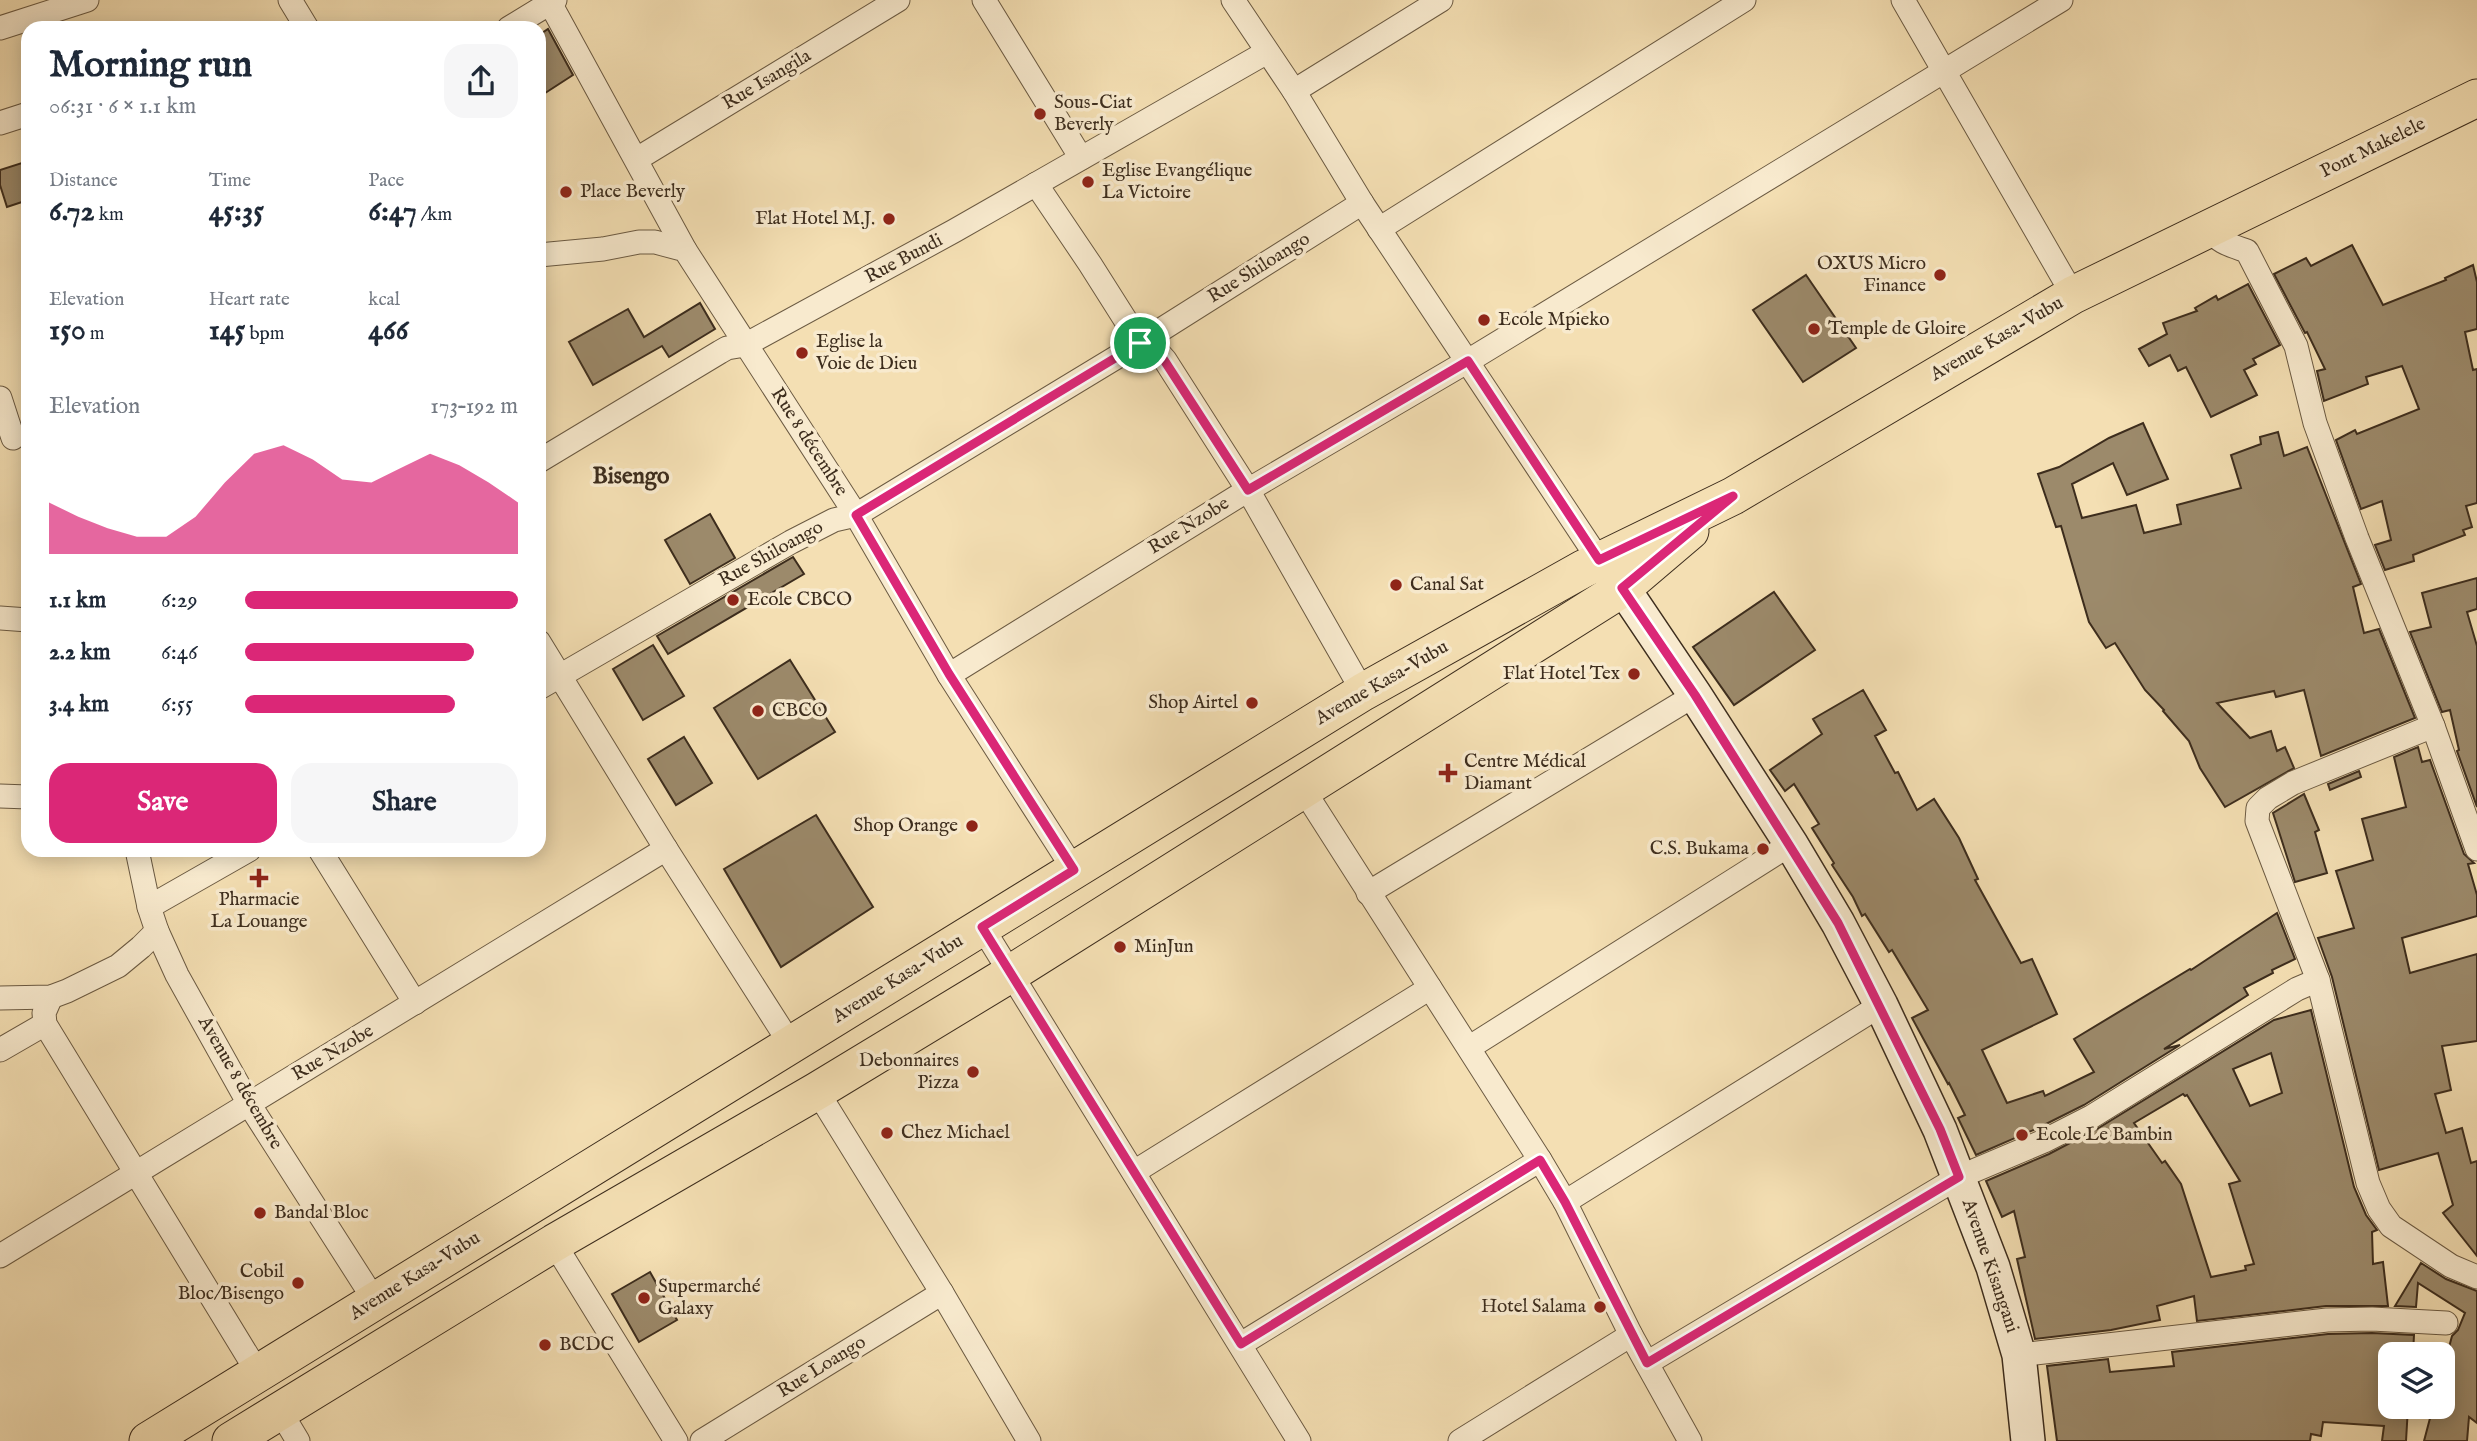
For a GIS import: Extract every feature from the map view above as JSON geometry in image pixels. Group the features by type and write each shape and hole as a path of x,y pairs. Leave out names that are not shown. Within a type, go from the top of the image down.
{"main road":[{"name":"Pont Makelele","path":"2269,198 2477,98"},
{"name":"Avenue Kasa-Vubu","path":"148,1441 1363,692 1599,560 1733,496 2073,295 2269,198"},
{"name":"Avenue Kasa-Vubu","path":"231,1441 289,1426 554,1243 817,1091 1010,974 1622,588 1733,496"}],"street":[{"path":"0,27 87,0"},
{"path":"290,0 301,21"},
{"name":"Rue Isangila","path":"637,159 898,0"},
{"path":"1233,0 1294,91 1362,203 1599,560"},
{"path":"1294,91 1441,0"},
{"path":"1379,229 1744,0"},
{"path":"1903,0 2073,295"},
{"name":"Rue Nzobe","path":"949,674 1248,490 1468,361 2061,0"},
{"path":"521,21 552,2"},
{"name":"Rue 8 décembre","path":"552,2 685,250 856,515 949,674 1074,870"},
{"path":"991,3 1082,158"},
{"name":"Rue Bundi","path":"546,457 727,348 745,345 954,231 1267,52"},
{"path":"0,123 21,116"},
{"path":"1036,184 1140,343 1157,351 1164,360 1248,490 1363,692"},
{"name":"Rue Shiloango","path":"546,684 791,542 834,520 856,515 1140,343 1362,203"},
{"path":"2208,228 2225,245 2247,251 2296,346 2320,436 2357,538 2433,726 2477,849"},
{"path":"546,254 603,249 639,242 655,242 685,250"},
{"path":"0,398 14,439"},
{"name":"Avenue Kisangani","path":"1599,560 1622,588 1695,695 1791,844 1838,923 1881,1005 1940,1129 1993,1268 2019,1354 2028,1441"},
{"path":"0,618 21,620"},
{"path":"546,654 791,1045"},
{"path":"1368,893 1695,695"},
{"path":"2433,726 2293,783 2268,798 2258,808 2257,821 2318,981 2368,1183 2379,1209 2392,1226 2451,1266 2477,1277"},
{"path":"1303,789 1470,1047 1565,1202 1631,1335 1690,1441"},
{"path":"0,796 21,797"},
{"path":"1470,1047 1791,844"},
{"name":"Rue Nzobe","path":"0,1256 666,849"},
{"name":"Avenue 8 décembre","path":"138,857 149,907 177,975 248,1104 375,1301"},
{"path":"149,907 236,857"},
{"path":"324,857 415,1003"},
{"path":"982,927 1299,1441"},
{"path":"0,998 51,997 97,978 118,966 157,931"},
{"path":"1647,1363 1959,1177 2068,1130 2297,989 2318,981"},
{"path":"1134,1172 1430,988"},
{"path":"51,997 44,1013 45,1024 258,1373"},
{"path":"1565,1202 1881,1005"},
{"path":"0,1050 45,1024"},
{"path":"817,1091 1030,1441"},
{"path":"1241,1344 1540,1160"},
{"path":"554,1243 676,1441"},
{"name":"Rue Loango","path":"702,1441 942,1293"},
{"path":"2019,1354 2327,1320 2372,1319 2446,1323"},
{"path":"1460,1441 1631,1335"}],"building":[{"path":"548,29 573,75 546,92"},
{"path":"21,163 21,202 7,207 0,185 0,170"},
{"path":"2352,245 2383,305 2446,280 2445,278 2473,265 2477,282 2477,329 2465,332 2473,370 2477,369 2477,503 2466,506 2472,527 2463,530 2465,535 2413,555 2414,561 2385,570 2375,545 2391,540 2382,501 2361,509 2336,440 2355,430 2357,434 2419,409 2402,366 2366,377 2368,384 2324,401 2317,371 2325,369 2274,274 2306,258 2311,266"},
{"path":"1806,275 1856,348 1803,382 1753,310"},
{"path":"2248,284 2280,345 2253,359 2256,364 2244,370 2257,395 2211,417 2186,367 2178,371 2170,355 2149,366 2139,349 2167,334 2163,323 2197,311 2195,308 2216,296 2218,300"},
{"path":"700,303 715,329 669,357 662,346 593,385 569,342 628,309 644,337"},
{"path":"2143,423 2168,479 2127,495 2113,463 2072,484 2082,518 2136,505 2144,533 2181,524 2177,505 2241,488 2231,455 2261,444 2260,437 2278,432 2284,456 2307,447 2361,584 2353,587 2364,633 2379,629 2415,718 2321,756 2304,690 2276,697 2274,691 2217,703 2250,738 2271,731 2277,751 2285,747 2294,768 2225,807 2200,768 2189,741 2145,690 2115,643 2106,648 2089,622 2061,526 2056,527 2038,474 2059,467 2109,438"},
{"path":"710,514 735,558 690,584 665,540"},
{"path":"793,557 804,574 668,654 657,636"},
{"path":"2477,578 2477,609 2467,612 2477,646 2477,807 2457,751 2459,750 2450,710 2442,712 2410,632 2431,627 2422,593"},
{"path":"1774,592 1815,650 1734,705 1693,647"},
{"path":"653,645 684,696 643,720 613,669"},
{"name":"CBCO","path":"790,660 835,732 758,779 714,708"},
{"path":"1863,690 1886,730 1875,736 1895,773 1898,772 1917,810 1934,799 1959,838 1978,879 1975,880 2021,963 2032,959 2057,1014 1982,1050 2007,1103 2043,1091 2045,1096 2094,1072 2074,1039 2191,970 2277,913 2295,959 2244,988 2248,995 2164,1049 2180,1045 2084,1105 1976,1155 1958,1118 1965,1115 1912,1018 1928,1010 1892,950 1889,952 1865,914 1862,916 1812,828 1819,824 1794,784 1785,791 1770,770 1822,734 1813,719"},
{"path":"684,737 712,783 676,805 648,759"},
{"path":"2418,747 2422,762 2430,760 2464,854 2474,863 2468,864 2477,895 2477,916 2402,938 2410,973 2477,954 2477,1041 2442,1046 2451,1090 2435,1094 2446,1133 2462,1128 2471,1163 2477,1161 2477,1256 2443,1213 2453,1205 2438,1153 2379,1170 2332,977 2318,938 2354,928 2336,871 2373,860 2362,819 2406,807 2394,757"},
{"path":"2359,771 2361,777 2330,790 2328,784"},
{"path":"2304,794 2319,830 2315,832 2327,873 2295,882 2273,813"},
{"path":"816,815 873,907 781,967 724,869"},
{"path":"2311,1010 2354,1187 2366,1215 2377,1230 2372,1232 2373,1264 2383,1262 2388,1306 2326,1306 2197,1321 2194,1296 2157,1306 2160,1320 2111,1330 2035,1339 2017,1259 2025,1257 2014,1211 2002,1217 1986,1181 2049,1154 2097,1129 2274,1020","holes":["2271,1053 2282,1093 2250,1106 2233,1069","2183,1094 2187,1095 2240,1181 2229,1184 2254,1264 2245,1266 2246,1270 2211,1277 2181,1184 2165,1161 2162,1163 2134,1123"]},
{"path":"2421,1263 2446,1279 2477,1291 2477,1423 2469,1417 2467,1441 2424,1441 2430,1419 2455,1419 2455,1342 2450,1342 2465,1313 2418,1283 2416,1307 2395,1306"},
{"path":"650,1272 677,1320 639,1342 612,1294"},
{"path":"2328,1334 2414,1335 2414,1342 2378,1342 2378,1419 2407,1419 2406,1441 2382,1441 2384,1426 2323,1422 2321,1436 2311,1434 2310,1441 2057,1441 2047,1366 2108,1359 2110,1372 2174,1366 2172,1352"}],"place":[{"name":"Sous-Ciat Beverly","path":"1040,114"},
{"name":"Eglise Evangélique La Victoire","path":"1088,182"},
{"name":"Place Beverly","path":"566,192"},
{"name":"Flat Hotel M.J.","path":"889,219"},
{"name":"OXUS Micro Finance","path":"1940,275"},
{"name":"Ecole Mpieko","path":"1484,320"},
{"name":"Temple de Gloire","path":"1814,329"},
{"name":"Eglise la Voie de Dieu","path":"802,353"},
{"name":"Canal Sat","path":"1396,585"},
{"name":"Ecole CBCO","path":"733,600"},
{"name":"Flat Hotel Tex","path":"1634,674"},
{"name":"Shop Airtel","path":"1252,703"},
{"name":"CBCO","path":"758,711"},
{"name":"Centre Médical Diamant","path":"1448,773"},
{"name":"Shop Orange","path":"972,826"},
{"name":"C.S. Bukama","path":"1763,849"},
{"name":"Pharmacie La Louange","path":"259,878"},
{"name":"MinJun","path":"1120,947"},
{"name":"Debonnaires Pizza","path":"973,1072"},
{"name":"Chez Michael","path":"887,1133"},
{"name":"Ecole Le Bambin","path":"2022,1135"},
{"name":"Bandal Bloc","path":"260,1213"},
{"name":"Cobil Bloc/Bisengo","path":"298,1283"},
{"name":"Supermarché Galaxy","path":"644,1298"},
{"name":"Hotel Salama","path":"1600,1307"},
{"name":"BCDC","path":"545,1345"}],"district":[{"name":"Bisengo","path":"631,476"}],"route":[{"path":"1140,343 1157,351 1164,360 1248,490 1468,361 1599,560 1733,496 1622,588 1695,695 1791,844 1838,923 1881,1005 1940,1129 1959,1177 1647,1363 1565,1202 1540,1160 1241,1344 982,927 1074,870 949,674 856,515 1140,343"}]}
